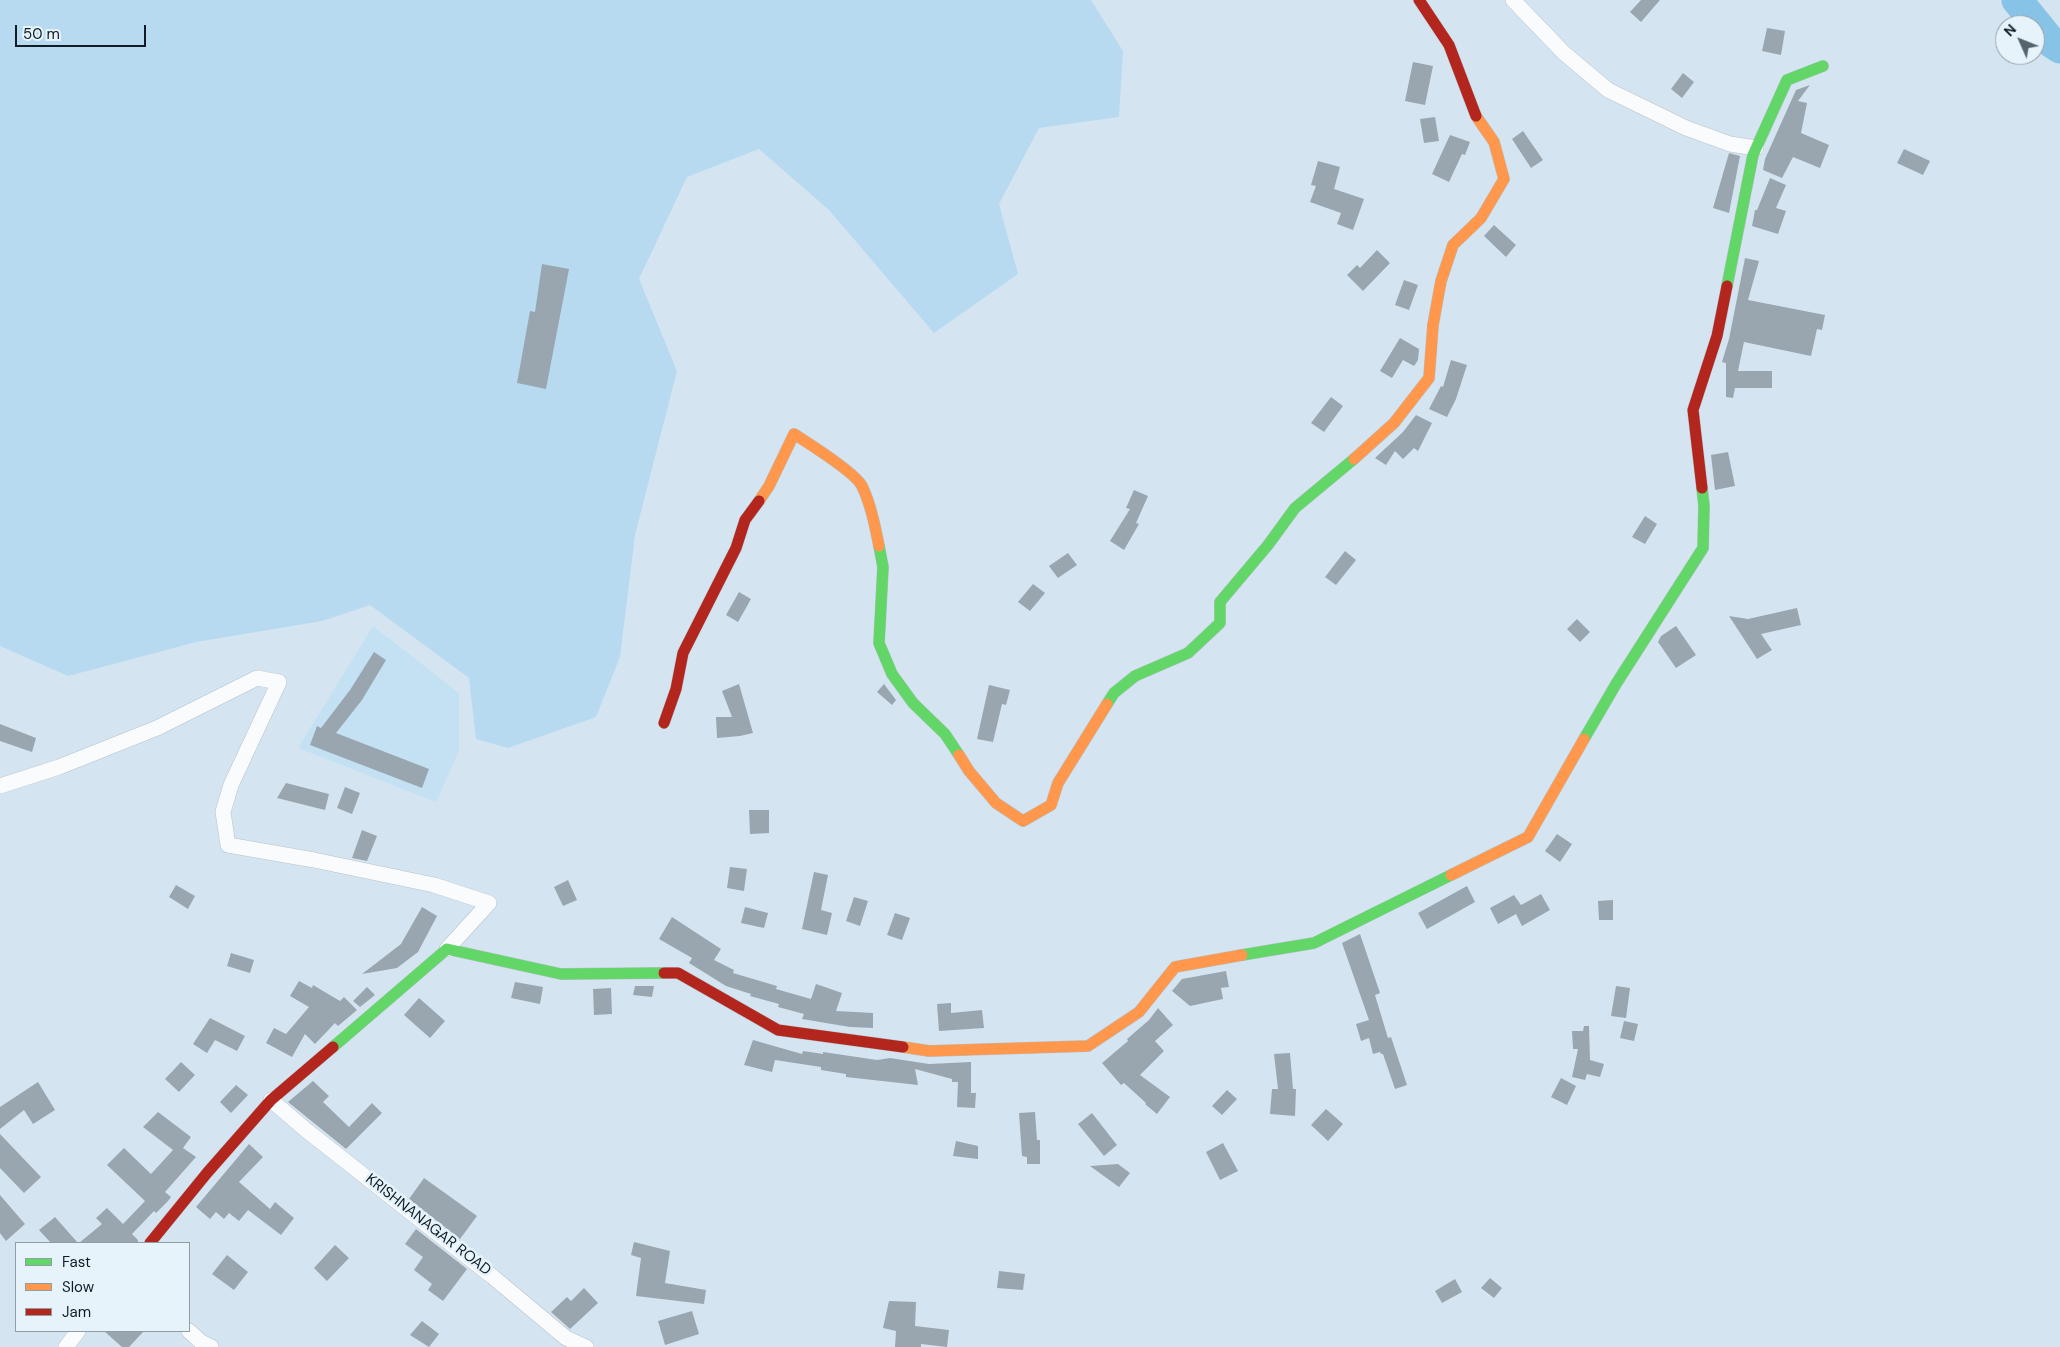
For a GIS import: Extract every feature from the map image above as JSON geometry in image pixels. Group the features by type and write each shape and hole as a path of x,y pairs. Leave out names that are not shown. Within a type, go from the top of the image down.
{"street":[{"path":"664,723 676,689 683,653 736,548 745,520 769,486 794,434 823,452 861,484 874,521 883,567 879,643 892,674 913,703 945,734 969,771 996,803 1023,821 1051,805 1058,783 1114,693 1135,676 1188,653 1207,637 1220,623 1220,602 1296,508 1361,454 1394,423 1429,378 1433,325 1441,281 1453,245 1482,218 1504,179 1494,142 1476,116 1449,45 1419,0"},
{"path":"1516,2 1564,53 1608,90 1686,128 1730,144 1756,148"},
{"path":"447,949 561,974 678,973 778,1030 929,1051 1088,1046 1139,1012 1174,967 1314,943 1528,837 1616,684 1702,548 1704,506 1693,410 1717,336 1752,156 1787,80 1823,66"},
{"path":"0,786 59,767 157,728 256,678 279,682 231,786 223,812 228,845 314,860 434,885 489,903 447,949 271,1100 207,1173 151,1242"},
{"name":"KRISHNANAGAR ROAD","path":"271,1100 306,1130 494,1277 562,1342 586,1347"},
{"path":"190,1331 201,1342 211,1347"},
{"path":"66,1347 77,1332"}],"shaded area":[{"path":"0,0 1091,0 1123,51 1119,117 1039,128 999,204 1018,274 934,333 829,210 759,149 687,177 639,279 677,371 635,535 620,657 596,717 508,748 476,739 469,678 370,605 322,621 196,642 68,676 0,646"},
{"path":"373,626 459,693 459,751 436,802 298,748"}],"building":[{"path":"1641,0 1660,0 1641,22 1630,12"},
{"path":"1767,28 1785,31 1781,55 1762,51"},
{"path":"1413,62 1433,66 1425,105 1405,101"},
{"path":"1683,73 1694,82 1682,98 1671,89"},
{"path":"1810,85 1798,101 1807,103 1801,133 1829,145 1820,168 1793,157 1782,178 1763,170 1765,159 1796,90"},
{"path":"1435,117 1439,141 1424,143 1420,119"},
{"path":"1523,131 1543,160 1531,168 1512,139"},
{"path":"1450,135 1470,142 1465,155 1462,154 1449,182 1432,174"},
{"path":"1904,149 1930,161 1923,175 1897,163"},
{"path":"1729,153 1740,156 1729,213 1713,208"},
{"path":"1318,161 1340,167 1334,189 1364,199 1353,230 1337,224 1341,213 1310,202 1316,186 1311,185"},
{"path":"1770,178 1786,185 1776,208 1786,211 1778,234 1752,226 1755,210 1757,210"},
{"path":"1494,225 1516,245 1506,257 1484,236"},
{"path":"1377,250 1390,263 1363,291 1347,275 1357,265 1360,268"},
{"path":"1745,258 1759,261 1748,300 1825,315 1822,330 1817,329 1811,356 1744,342 1738,371 1772,371 1772,388 1735,388 1733,398 1726,397 1726,363 1722,362 1729,339"},
{"path":"542,264 569,269 546,389 517,383 530,311 535,312"},
{"path":"1404,280 1418,285 1409,310 1395,305"},
{"path":"1400,338 1419,349 1418,360 1414,366 1403,360 1392,378 1380,371"},
{"path":"1451,360 1467,365 1456,399 1447,417 1429,409 1441,386 1443,387"},
{"path":"1331,397 1343,406 1324,432 1311,423"},
{"path":"1416,415 1432,423 1418,451 1414,448 1403,459 1395,451 1386,465 1375,458 1403,432"},
{"path":"1728,452 1735,486 1715,490 1711,455"},
{"path":"1134,490 1148,496 1136,523 1139,524 1124,550 1110,541 1130,509 1126,508"},
{"path":"1645,516 1657,524 1645,544 1632,537"},
{"path":"1345,551 1356,560 1336,585 1325,577"},
{"path":"1068,553 1077,565 1058,578 1049,566"},
{"path":"1033,584 1045,593 1030,611 1018,602"},
{"path":"739,592 751,599 738,622 726,615"},
{"path":"1797,608 1801,625 1761,634 1772,650 1757,659 1729,616 1748,619"},
{"path":"1577,619 1590,632 1580,642 1567,629"},
{"path":"1676,626 1696,655 1676,668 1658,642 1661,636"},
{"path":"374,652 386,660 362,700 336,733 429,769 422,788 310,745 317,726 321,728 350,690"},
{"path":"739,684 753,733 717,738 716,717 732,717 722,691"},
{"path":"884,684 896,700 892,705 877,692"},
{"path":"989,685 1010,690 1006,705 1002,704 993,742 977,739"},
{"path":"0,724 36,738 32,752 0,741"},
{"path":"286,783 329,794 325,810 277,798"},
{"path":"345,787 360,793 352,814 337,808"},
{"path":"749,810 769,810 769,833 750,834"},
{"path":"362,830 377,836 367,861 352,858"},
{"path":"1557,834 1572,844 1560,862 1545,851"},
{"path":"730,867 747,869 744,891 727,888"},
{"path":"814,872 828,875 821,910 832,913 827,935 802,929"},
{"path":"568,880 577,900 563,906 554,887"},
{"path":"176,885 195,896 188,909 169,897"},
{"path":"1467,886 1475,902 1427,929 1418,913"},
{"path":"1541,894 1550,910 1522,926 1516,914 1498,924 1490,908 1514,895 1521,905"},
{"path":"854,897 868,901 860,926 846,921"},
{"path":"1613,900 1613,920 1599,920 1598,901"},
{"path":"422,907 437,916 418,952 397,968 362,974 401,944"},
{"path":"745,907 768,913 764,928 741,923"},
{"path":"895,913 910,918 902,940 887,935"},
{"path":"672,917 721,949 714,960 734,970 733,973 777,986 776,989 811,999 816,984 842,993 836,1011 873,1013 873,1028 850,1027 802,1019 804,1014 778,1007 779,1004 750,996 751,994 726,986 689,963 692,958 659,939"},
{"path":"1360,934 1380,993 1375,995 1388,1038 1391,1037 1407,1085 1395,1089 1383,1054 1380,1052 1373,1054 1369,1038 1361,1041 1356,1024 1369,1020 1342,943"},
{"path":"231,953 254,960 250,973 227,966"},
{"path":"1226,971 1229,987 1221,988 1223,999 1190,1006 1172,991 1182,979"},
{"path":"299,981 312,988 313,985 340,1001 344,997 357,1010 338,1026 335,1023 315,1044 305,1034 292,1057 266,1043 274,1028 286,1034 309,1007 290,996"},
{"path":"515,982 543,987 540,1004 511,998"},
{"path":"635,986 654,986 652,997 633,995"},
{"path":"1616,986 1630,988 1626,1018 1611,1016"},
{"path":"367,987 375,995 360,1007 353,1001"},
{"path":"611,988 612,1014 594,1015 593,989"},
{"path":"419,998 445,1021 430,1038 404,1015"},
{"path":"951,1003 951,1013 982,1010 984,1028 939,1031 937,1004"},
{"path":"1158,1008 1173,1025 1155,1041 1164,1051 1140,1075 1170,1097 1157,1114 1124,1083 1121,1085 1102,1063 1128,1041 1127,1039 1149,1020"},
{"path":"210,1018 245,1036 237,1051 215,1040 207,1053 193,1044"},
{"path":"1624,1021 1638,1024 1634,1041 1620,1038"},
{"path":"1584,1026 1589,1026 1590,1060 1604,1064 1600,1077 1587,1074 1585,1080 1572,1077 1578,1049 1573,1049 1572,1031 1583,1031"},
{"path":"753,1040 802,1054 803,1051 823,1054 823,1052 877,1060 890,1058 929,1064 971,1062 971,1093 976,1093 975,1108 957,1107 958,1082 952,1082 952,1079 915,1069 918,1085 846,1077 846,1074 821,1070 821,1067 775,1060 772,1072 744,1065"},
{"path":"1290,1053 1293,1089 1296,1089 1295,1116 1270,1114 1272,1089 1278,1089 1274,1054"},
{"path":"181,1062 195,1075 179,1092 165,1079"},
{"path":"1561,1078 1576,1086 1567,1105 1551,1097"},
{"path":"313,1081 329,1096 323,1102 349,1127 372,1103 382,1113 346,1149 288,1102"},
{"path":"38,1082 55,1110 33,1124 24,1110 0,1129 0,1107"},
{"path":"236,1085 248,1095 231,1113 220,1102"},
{"path":"1227,1090 1237,1099 1222,1115 1212,1106"},
{"path":"1326,1109 1343,1124 1328,1141 1311,1125"},
{"path":"158,1112 191,1137 183,1148 196,1157 165,1192 171,1197 168,1201 156,1213 154,1211 132,1234 138,1242 80,1242 102,1224 96,1218 107,1208 123,1224 145,1201 107,1165 124,1148 151,1174 173,1150 143,1127"},
{"path":"1035,1112 1037,1140 1040,1140 1040,1164 1027,1164 1027,1157 1022,1156 1019,1113"},
{"path":"1092,1113 1117,1145 1104,1156 1078,1124"},
{"path":"0,1134 41,1177 24,1193 0,1168"},
{"path":"956,1141 978,1146 978,1159 953,1156"},
{"path":"1223,1143 1238,1171 1220,1180 1206,1152"},
{"path":"249,1144 263,1157 239,1182 270,1209 275,1202 294,1218 281,1235 248,1210 239,1221 229,1213 224,1219 216,1212 210,1219 196,1207"},
{"path":"1118,1164 1130,1173 1119,1187 1090,1166"},
{"path":"424,1178 477,1216 460,1239 409,1199"},
{"path":"0,1195 25,1224 6,1241 0,1233"},
{"path":"55,1217 77,1242 50,1242 39,1230"},
{"path":"416,1229 467,1269 443,1301 428,1290 432,1284 414,1270 423,1257 405,1244"},
{"path":"634,1242 670,1251 665,1283 706,1290 704,1304 636,1296 641,1258 631,1255"},
{"path":"335,1245 349,1258 327,1281 314,1268"},
{"path":"227,1255 248,1272 234,1290 212,1274"},
{"path":"999,1271 1025,1274 1023,1290 997,1288"},
{"path":"1490,1278 1502,1288 1494,1298 1481,1288"},
{"path":"1455,1279 1462,1292 1442,1303 1435,1291"},
{"path":"584,1288 598,1303 570,1329 551,1312 567,1297 571,1301"},
{"path":"889,1301 916,1302 915,1326 949,1330 947,1347 921,1344 921,1347 895,1347 896,1331 883,1328"},
{"path":"692,1311 699,1334 665,1345 658,1321"},
{"path":"422,1321 439,1334 429,1347 410,1335"},
{"path":"105,1332 143,1332 129,1347 122,1347"}],"waterway":[{"path":"2017,0 2051,42 2060,48"}],"traffic: fast":[{"path":"1727,286 1753,155 1787,80 1823,66"},
{"path":"1107,704 1114,693 1135,676 1188,653 1220,623 1220,602 1268,545 1295,508 1354,459"},
{"path":"1584,739 1616,684 1703,548 1704,506 1702,488"},
{"path":"879,546 883,567 879,643 892,674 913,703 945,734 959,755"},
{"path":"1242,955 1314,943 1451,875"},
{"path":"333,1047 447,949 561,974 664,973"}],"traffic: slow":[{"path":"1354,459 1394,423 1429,378 1433,325 1441,281 1453,245 1481,218 1504,179 1494,142 1476,116"},
{"path":"759,501 769,486 794,434 831,458 858,480 868,501 879,546"},
{"path":"959,755 969,771 996,803 1023,821 1051,805 1058,783 1107,704"},
{"path":"1451,875 1528,837 1584,739"},
{"path":"903,1047 929,1051 1088,1046 1139,1012 1175,967 1242,955"}],"traffic: jam":[{"path":"1419,0 1449,45 1476,116"},
{"path":"1702,488 1693,410 1717,336 1727,286"},
{"path":"664,723 676,689 683,653 736,548 745,520 759,501"},
{"path":"664,973 678,973 778,1030 903,1047"},
{"path":"151,1242 207,1173 271,1100 333,1047"}]}
